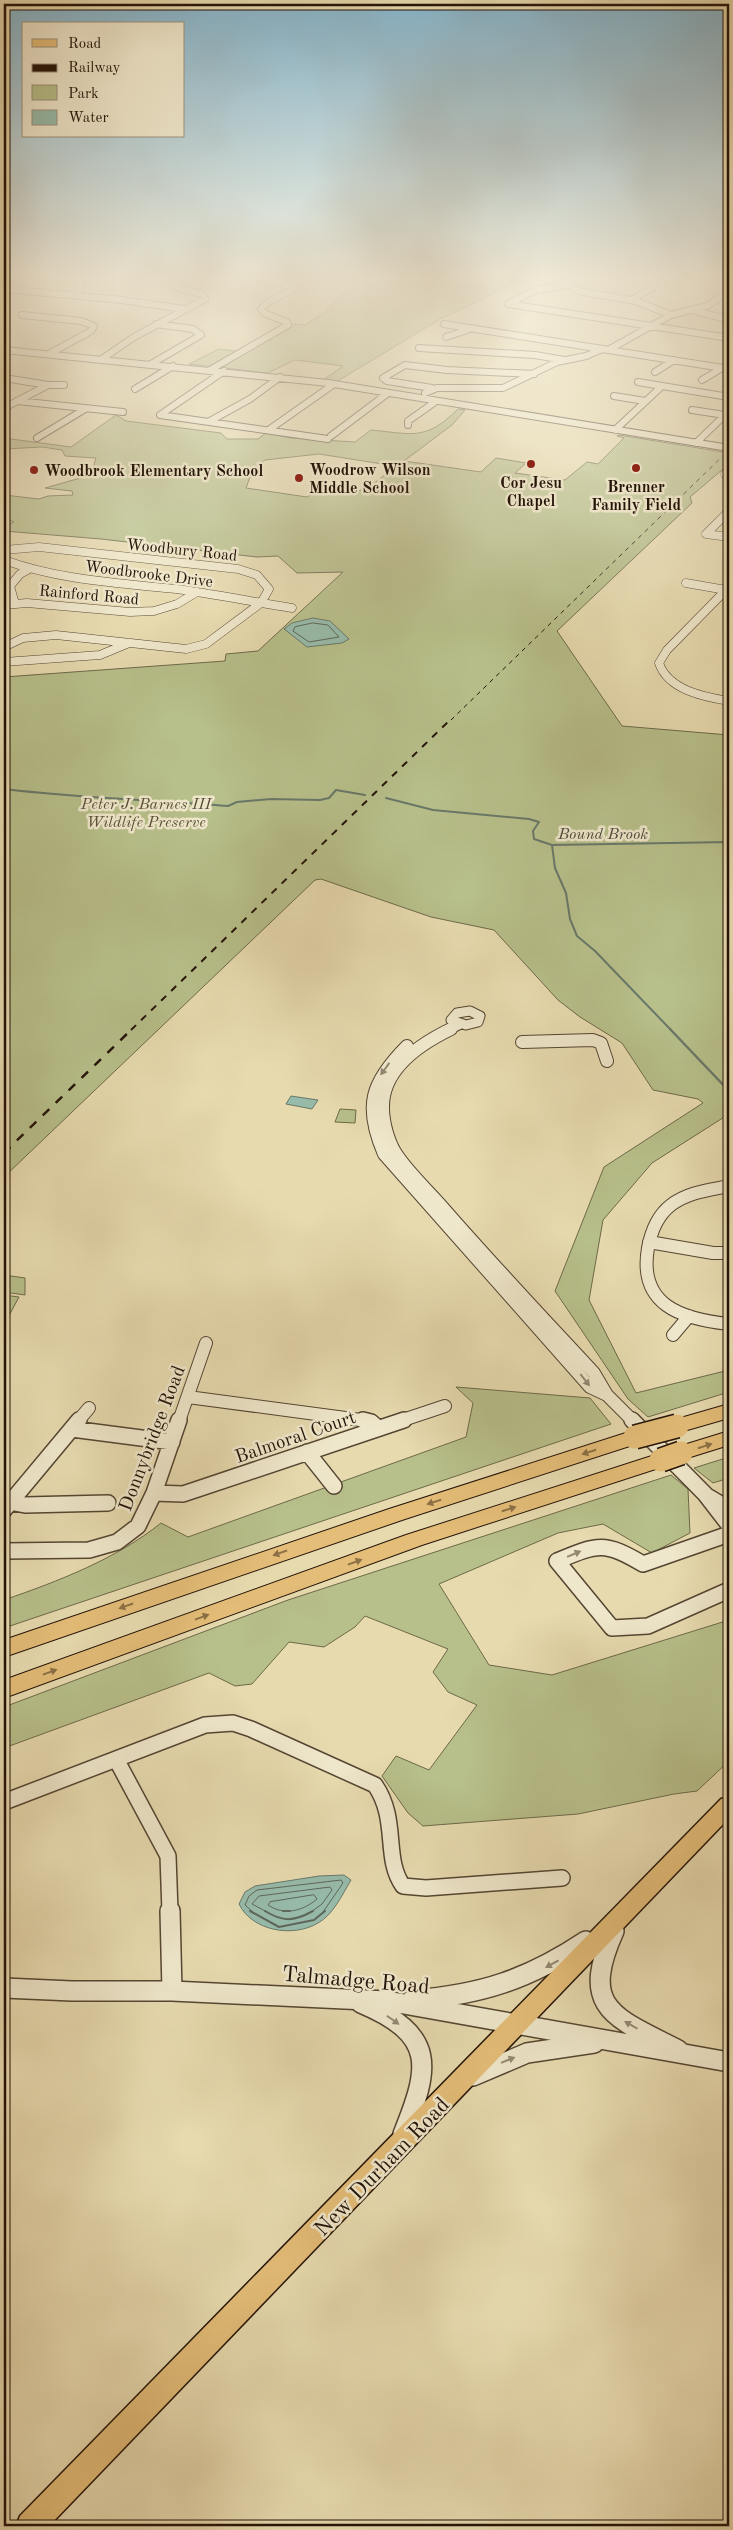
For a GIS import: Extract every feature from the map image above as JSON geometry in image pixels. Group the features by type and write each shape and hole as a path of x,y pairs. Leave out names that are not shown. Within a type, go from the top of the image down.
{"highway":[{"path":"686,1423 701,1411 729,1402"},
{"path":"4,1649 397,1514 635,1438 729,1411"},
{"path":"4,1689 414,1540 729,1438"}],"main road":[{"name":"New Durham Road","path":"30,2526 464,2081 729,1805"}],"street":[{"path":"4,408 30,394"},
{"path":"190,394 160,415 330,437 387,394"},
{"path":"210,421 257,394"},
{"path":"270,429 320,394"},
{"path":"394,394 729,448"},
{"path":"417,398 423,394"},
{"path":"615,430 652,394"},
{"path":"711,394 729,397"},
{"path":"614,396 645,401"},
{"path":"17,401 123,412"},
{"path":"408,425 408,421 435,402"},
{"path":"36,438 85,409"},
{"path":"692,410 727,413"},
{"path":"696,443 727,413"},
{"path":"729,470 725,474 729,474"},
{"path":"729,511 706,534 729,537"},
{"name":"Woodbury Road","path":"4,550 39,547 245,570 262,578 269,589 261,603"},
{"name":"Woodbrooke Drive","path":"4,560 29,570 68,577 197,592 292,608"},
{"path":"15,604 10,586 20,574 29,570"},
{"path":"686,583 728,588"},
{"path":"728,588 667,650 659,664 663,673 692,692 729,701"},
{"name":"Rainford Road","path":"4,605 49,603 162,615 197,592"},
{"path":"4,647 16,640 15,634 23,631 129,643 189,645 214,638 261,603"},
{"path":"4,662 100,655 129,643"},
{"path":"456,1022 411,1053 388,1082 382,1104 382,1120 390,1153 568,1358 590,1387 607,1395"},
{"path":"522,1042 593,1040 601,1043 607,1061"},
{"path":"390,1153 594,1373 607,1395 705,1494 729,1526"},
{"path":"729,1186 688,1195 663,1211 649,1242 644,1262 648,1284 663,1302 689,1316 729,1324"},
{"path":"649,1242 713,1253 729,1253"},
{"path":"674,1335 689,1316"},
{"name":"Donnybridge Road","path":"4,1551 89,1550 118,1542 138,1526 154,1493 206,1343"},
{"path":"188,1397 357,1418 371,1422 378,1428"},
{"name":"Balmoral Court","path":"154,1493 183,1494 446,1406"},
{"path":"7,1506 90,1408"},
{"path":"72,1429 172,1442"},
{"path":"307,1452 334,1486"},
{"path":"705,1494 729,1509"},
{"path":"7,1506 108,1503"},
{"path":"729,1534 643,1564 615,1547 596,1545 557,1561 612,1628 648,1626 729,1590"},
{"path":"4,1802 205,1725 217,1723 242,1726 375,1786 387,1803 395,1875 403,1886 426,1888 562,1878"},
{"path":"116,1759 168,1856 172,1991"},
{"path":"387,2001 447,1998 477,1994 509,1984 563,1957 621,1916"},
{"path":"621,1916 599,1962 598,1984 604,2002 616,2016 690,2056"},
{"name":"Talmadge Road","path":"4,1988 72,1991 172,1991 387,2001 729,2062"},
{"path":"350,1999 378,2010 397,2021 418,2045 422,2060 423,2076 398,2148"},
{"path":"464,2081 527,2053 608,2041"}],"green space":[{"name":"Peter J. Barnes III Wildlife Preserve","path":"458,409 465,410 452,425 404,461 481,472 496,458 526,463 515,473 565,480 587,462 598,464 624,438 617,436 619,435 729,453 729,464 690,497 692,503 557,631 622,726 729,735 729,1114 652,1163 603,1220 589,1300 636,1393 729,1370 729,1392 648,1417 628,1399 555,1291 604,1167 703,1103 698,1099 653,1090 622,1043 580,1017 558,1000 494,930 431,917 321,879 315,880 4,1177 4,677 225,661 226,654 258,651 343,572 297,573 278,556 257,557 101,539 4,531 4,527 14,522 4,518 4,495 39,499 48,496 73,495 72,491 45,488 91,475 96,458 65,456 62,450 42,447 4,449 4,438 71,447 116,415 126,421 221,433 227,439 258,439 266,433 291,438 355,442 371,430 409,434 418,433 427,431 447,419","holes":["319,454 395,466 368,487 356,492 316,493 307,497 246,488 253,469 265,460"]},
{"path":"340,1109 356,1110 355,1123 335,1122"},
{"path":"4,1275 25,1278 25,1295 4,1292"},
{"path":"4,1295 19,1297 5,1323 4,1323"},
{"path":"456,1387 590,1398 611,1424 4,1628 4,1600 86,1568 125,1548 161,1523 188,1537 466,1437 473,1403"},
{"path":"729,1457 729,1478 713,1483 694,1468"},
{"path":"671,1475 688,1489 690,1533 652,1553 603,1524 558,1533 439,1584 489,1665 552,1675 729,1620 729,1761 697,1791 578,1814 423,1826 408,1813 382,1776 396,1756 429,1770 477,1705 448,1692 433,1672 448,1649 365,1616 355,1627 324,1647 289,1642 252,1684 235,1686 209,1673 4,1748 4,1707 288,1600"}],"water":[{"path":"313,618 330,621 349,639 342,643 307,647 284,629 292,623"},
{"path":"291,1096 318,1100 312,1109 286,1104"},
{"path":"344,1875 351,1880 337,1904 328,1915 308,1928 285,1931 263,1926 245,1913 239,1904 245,1892 255,1886 319,1876"}],"waterway":[{"name":"Bound Brook","path":"4,789 88,797 228,806 237,802 271,799 320,800 329,798 336,790 365,795"},
{"name":"Bound Brook","path":"386,798 433,810 529,819 539,822 533,831 534,839 552,845"},
{"name":"Bound Brook","path":"552,845 729,842"},
{"path":"552,845 555,868 566,893 570,919 577,936 595,951 671,1030"},
{"path":"670,1029 729,1091"}],"railway":[{"path":"451,720 729,450"},
{"path":"131,1030 452,718"},
{"path":"4,1153 132,1029"}],"place":[{"name":"Cor Jesu Chapel","path":"531,464"},
{"name":"Brenner Family Field","path":"636,468"},
{"name":"Woodbrook Elementary School","path":"34,470"},
{"name":"Woodrow Wilson Middle School","path":"299,478"}]}
